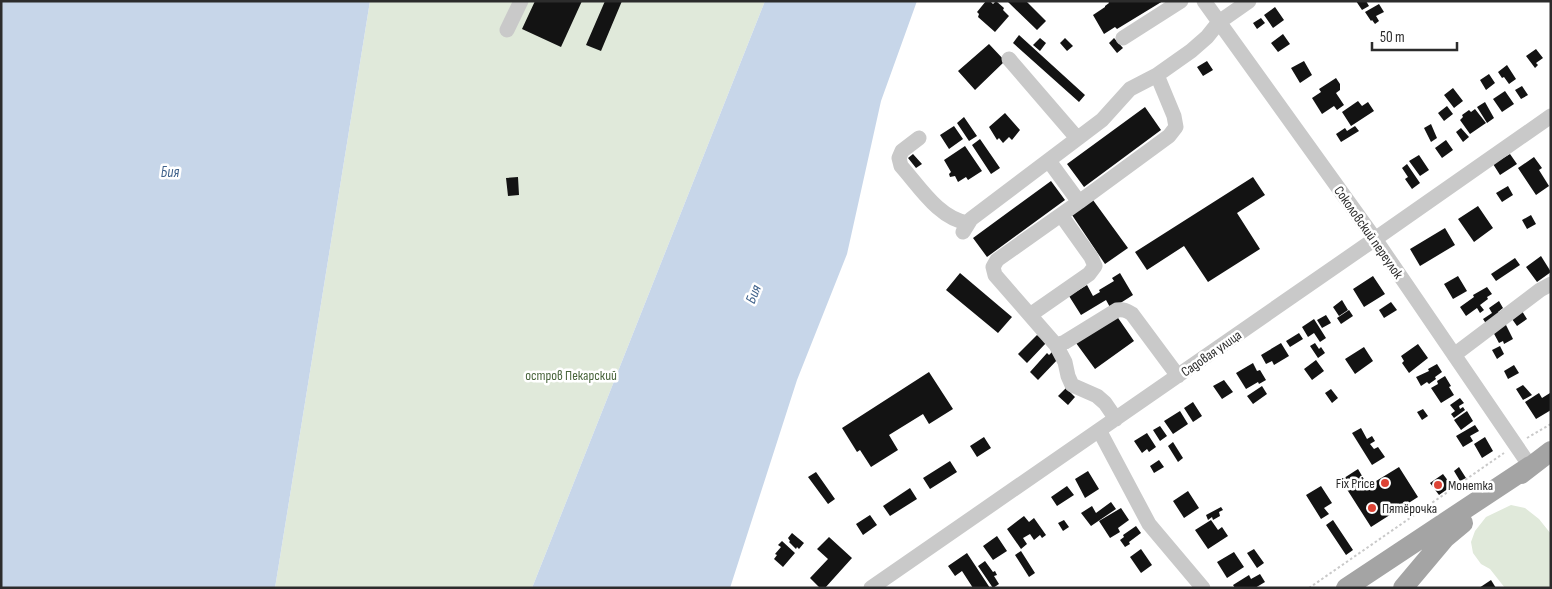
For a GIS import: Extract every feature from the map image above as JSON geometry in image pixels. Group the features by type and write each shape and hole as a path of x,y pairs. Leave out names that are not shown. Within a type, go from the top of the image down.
{"main road":[{"path":"1346,588 1550,452"},
{"path":"1403,588 1445,538 1530,466"}],"street":[{"path":"507,30 521,1"},
{"path":"1123,38 1181,1"},
{"name":"Соколовский переулок","path":"1204,1 1375,240 1530,466"},
{"path":"919,138 902,151 899,158 902,166 938,209 965,228 1102,120 1130,89 1157,75 1199,44 1219,22 1249,1"},
{"path":"1009,59 1077,138"},
{"path":"1116,419 1106,403 1097,396 1072,385 1066,372 1065,362 1056,345 995,275 993,267 998,260 1169,136 1176,127 1174,116 1157,75"},
{"name":"Садовая улица","path":"871,588 1375,240 1551,116"},
{"path":"1049,160 1079,202"},
{"path":"1030,315 1088,274 1095,266 1092,257 1061,215"},
{"path":"1454,355 1540,290 1551,284"},
{"path":"1056,345 1066,342 1117,310 1124,310 1132,314 1178,376"},
{"path":"1099,430 1149,524 1203,588"}],"path":[{"path":"1309,588 1551,424"}],"green space":[{"name":"остров Пекарский","path":"370,1 765,1 532,588 275,588"},
{"path":"1511,505 1525,508 1539,519 1551,534 1551,588 1505,588 1490,569 1481,564 1473,553 1471,542 1475,531 1486,517"}],"water":[{"name":"Бия","path":"1,1 370,1 275,588 1,588"},
{"name":"Бия","path":"765,1 917,1 881,101 847,254 797,380 730,588 532,588"}],"building":[{"path":"535,1 582,1 561,47 522,29"},
{"path":"605,1 622,1 601,51 586,45"},
{"path":"986,1 990,1 993,4 996,1 1009,16 995,32 978,17 979,14 977,12"},
{"path":"1007,1 1026,1 1046,21 1037,30"},
{"path":"1108,1 1163,1 1117,29 1115,27 1104,34 1093,15 1105,7 1109,3"},
{"path":"1356,1 1366,1 1369,6 1362,10"},
{"path":"1379,4 1384,12 1376,16 1379,21 1375,24 1365,12"},
{"path":"1275,7 1284,20 1273,28 1264,15"},
{"path":"1261,18 1265,23 1257,29 1253,23"},
{"path":"1283,34 1290,44 1278,52 1271,43"},
{"path":"1019,35 1085,95 1079,102 1013,43"},
{"path":"1040,38 1046,43 1040,51 1033,45"},
{"path":"1065,38 1073,46 1067,51 1060,43"},
{"path":"1114,38 1123,48 1117,53 1109,43"},
{"path":"989,44 1005,61 975,90 958,71"},
{"path":"1536,49 1543,58 1536,63 1538,65 1535,68 1526,56"},
{"path":"1207,61 1213,70 1203,76 1197,67"},
{"path":"1304,61 1312,75 1300,83 1291,68"},
{"path":"1507,65 1516,79 1509,84 1498,72"},
{"path":"1489,74 1495,83 1486,90 1480,80"},
{"path":"1336,78 1340,84 1340,90 1336,93 1344,105 1337,110 1334,106 1322,114 1312,98 1321,92 1319,89"},
{"path":"1522,86 1528,95 1521,99 1515,90"},
{"path":"1453,88 1463,101 1454,108 1444,95"},
{"path":"1505,91 1514,104 1502,112 1493,99"},
{"path":"1358,101 1362,106 1368,102 1374,111 1351,126 1342,112"},
{"path":"1485,102 1494,118 1487,123 1477,107"},
{"path":"1447,106 1453,114 1444,121 1438,113"},
{"path":"1145,107 1161,130 1084,187 1067,164"},
{"path":"1475,109 1486,123 1470,134 1460,120 1463,117 1462,115 1469,110 1471,112"},
{"path":"1005,113 1020,130 1012,140 1009,137 1003,143 999,138 997,140 989,127"},
{"path":"964,117 977,136 969,141 957,123"},
{"path":"1431,124 1437,138 1431,142 1424,128"},
{"path":"954,126 963,139 949,149 940,135"},
{"path":"1355,126 1359,131 1341,142 1336,134 1345,128 1347,131"},
{"path":"1461,128 1469,137 1463,142 1456,132"},
{"path":"980,139 1000,168 991,174 972,145"},
{"path":"1446,140 1453,150 1442,158 1435,148"},
{"path":"965,146 982,171 968,180 966,177 958,182 955,176 950,177 949,174 951,172 944,160"},
{"path":"913,154 922,164 916,168 908,158"},
{"path":"1510,154 1517,164 1500,175 1493,164"},
{"path":"1419,155 1429,170 1420,176 1409,161"},
{"path":"1534,157 1542,168 1539,170 1549,186 1536,195 1518,168"},
{"path":"1407,164 1420,183 1412,189 1405,179 1408,177 1402,168"},
{"path":"518,177 519,195 508,196 506,178"},
{"path":"1253,177 1265,195 1237,213 1260,249 1208,282 1184,246 1147,270 1135,252"},
{"path":"1051,181 1065,200 987,257 973,238"},
{"path":"1508,186 1513,195 1502,202 1496,193"},
{"path":"1093,200 1128,248 1105,264 1072,215"},
{"path":"1478,206 1493,228 1474,242 1458,219"},
{"path":"1531,215 1536,224 1527,229 1522,220"},
{"path":"1445,228 1455,245 1420,266 1410,249"},
{"path":"1541,256 1551,272 1537,282 1526,267"},
{"path":"1515,258 1520,265 1496,281 1491,274"},
{"path":"960,273 1012,317 998,333 946,290"},
{"path":"1120,273 1133,295 1111,309 1106,300 1081,315 1069,296 1087,285 1093,296 1114,281 1112,278"},
{"path":"1373,276 1385,294 1364,307 1353,289"},
{"path":"1458,276 1467,291 1453,299 1444,284"},
{"path":"1487,287 1492,294 1480,305 1484,310 1480,313 1477,308 1466,316 1460,307 1474,297 1473,295"},
{"path":"1342,300 1348,310 1339,316 1333,307"},
{"path":"1499,301 1503,308 1498,312 1501,315 1487,325 1483,319 1492,313 1489,308"},
{"path":"1391,302 1397,310 1384,318 1379,310"},
{"path":"1349,310 1353,316 1341,324 1337,318"},
{"path":"1522,311 1527,319 1517,326 1512,319"},
{"path":"1116,315 1134,341 1095,369 1076,343"},
{"path":"1326,315 1331,323 1322,328 1317,320"},
{"path":"1314,319 1326,338 1320,342 1314,333 1308,337 1302,327"},
{"path":"1505,323 1513,339 1504,344 1503,341 1499,343 1492,330"},
{"path":"1299,333 1303,339 1290,347 1286,341"},
{"path":"1037,335 1046,343 1027,363 1018,354"},
{"path":"1281,343 1289,356 1274,365 1272,361 1266,364 1261,355"},
{"path":"1315,343 1325,353 1318,358 1310,346"},
{"path":"1418,344 1428,358 1409,373 1402,363 1404,361 1401,356"},
{"path":"1500,346 1504,354 1497,359 1492,350"},
{"path":"1364,347 1373,361 1355,374 1345,359"},
{"path":"1052,352 1059,358 1038,380 1030,372 1047,353 1049,355"},
{"path":"1316,360 1324,371 1312,380 1304,369"},
{"path":"1253,363 1257,371 1260,370 1266,380 1246,389 1236,373"},
{"path":"1437,364 1442,372 1429,384 1427,382 1421,386 1416,377 1429,371 1428,369"},
{"path":"1514,365 1519,373 1508,379 1504,371"},
{"path":"929,372 953,409 929,424 923,414 889,435 898,450 871,467 860,450 857,452 842,428"},
{"path":"1445,376 1454,395 1441,403 1431,388 1438,384 1437,381"},
{"path":"1224,380 1233,392 1222,399 1213,386"},
{"path":"1523,385 1532,395 1523,400 1516,389"},
{"path":"1262,386 1267,394 1253,404 1247,396"},
{"path":"1066,388 1075,397 1068,405 1058,396"},
{"path":"1331,389 1338,398 1332,403 1325,393"},
{"path":"1539,393 1542,398 1550,393 1551,410 1536,419 1525,402"},
{"path":"1460,398 1464,403 1459,406 1460,409 1463,407 1465,410 1454,418 1451,414 1455,411 1450,405"},
{"path":"1193,402 1202,416 1193,422 1184,408"},
{"path":"1423,409 1428,416 1422,420 1417,412"},
{"path":"1180,411 1188,424 1173,434 1164,421"},
{"path":"1467,411 1473,421 1461,430 1454,420"},
{"path":"1475,425 1479,431 1470,436 1473,441 1463,447 1456,436"},
{"path":"1160,426 1167,436 1160,441 1153,430"},
{"path":"1361,428 1367,439 1372,436 1375,441 1370,444 1374,449 1378,447 1385,457 1372,465 1352,433"},
{"path":"1147,433 1156,447 1149,452 1147,449 1142,453 1134,441"},
{"path":"984,437 991,448 977,457 970,446"},
{"path":"1485,437 1493,451 1482,458 1474,444"},
{"path":"1173,442 1183,458 1178,462 1168,446"},
{"path":"1159,460 1164,467 1154,473 1150,466"},
{"path":"950,461 957,472 930,489 923,478"},
{"path":"1399,467 1418,497 1371,527 1341,480 1358,469 1368,486"},
{"path":"1459,467 1466,478 1460,481 1454,471"},
{"path":"1088,471 1099,489 1085,498 1075,479"},
{"path":"816,472 835,499 828,504 808,477"},
{"path":"1443,474 1452,486 1439,495 1430,483"},
{"path":"1067,486 1074,495 1057,506 1051,497"},
{"path":"1321,486 1332,503 1324,508 1329,514 1321,519 1306,495"},
{"path":"910,488 917,499 890,516 883,506"},
{"path":"1188,491 1199,508 1184,518 1173,501"},
{"path":"1111,502 1116,509 1091,526 1081,513 1092,506 1096,513"},
{"path":"1221,507 1223,510 1219,512 1220,516 1213,520 1212,517 1208,520 1206,515"},
{"path":"1121,508 1129,520 1118,528 1120,532 1110,538 1099,521"},
{"path":"870,515 877,525 863,535 856,524"},
{"path":"1024,516 1029,522 1034,518 1046,535 1042,538 1040,535 1034,540 1030,534 1023,538 1027,544 1021,549 1007,529"},
{"path":"1064,520 1069,527 1063,531 1058,523"},
{"path":"1211,520 1218,530 1222,527 1228,536 1208,549 1195,530"},
{"path":"1333,520 1353,550 1346,555 1326,525"},
{"path":"1136,526 1141,533 1125,547 1120,540 1124,537 1123,535"},
{"path":"792,533 804,543 799,549 797,547 796,549 789,542 788,538"},
{"path":"997,536 1007,551 993,560 983,546"},
{"path":"829,537 852,558 825,588 820,588 810,578 828,559 817,549"},
{"path":"782,541 795,553 783,567 774,559 777,555 775,554 781,547 778,545"},
{"path":"1141,549 1152,565 1141,573 1130,557"},
{"path":"1254,549 1264,563 1257,568 1247,553"},
{"path":"1021,551 1035,573 1029,577 1015,555"},
{"path":"1234,552 1244,567 1227,578 1217,562"},
{"path":"967,553 990,588 973,588 962,571 955,576 948,566"},
{"path":"985,561 997,575 994,576 999,584 993,588 978,566"},
{"path":"1260,574 1265,582 1255,588 1235,588 1233,585 1249,575 1251,579"},
{"path":"1491,580 1496,588 1479,588"}],"place":[{"name":"Fix Price","path":"1385,483"},
{"name":"Монетка","path":"1438,485"},
{"name":"Пятёрочка","path":"1372,508"}]}
